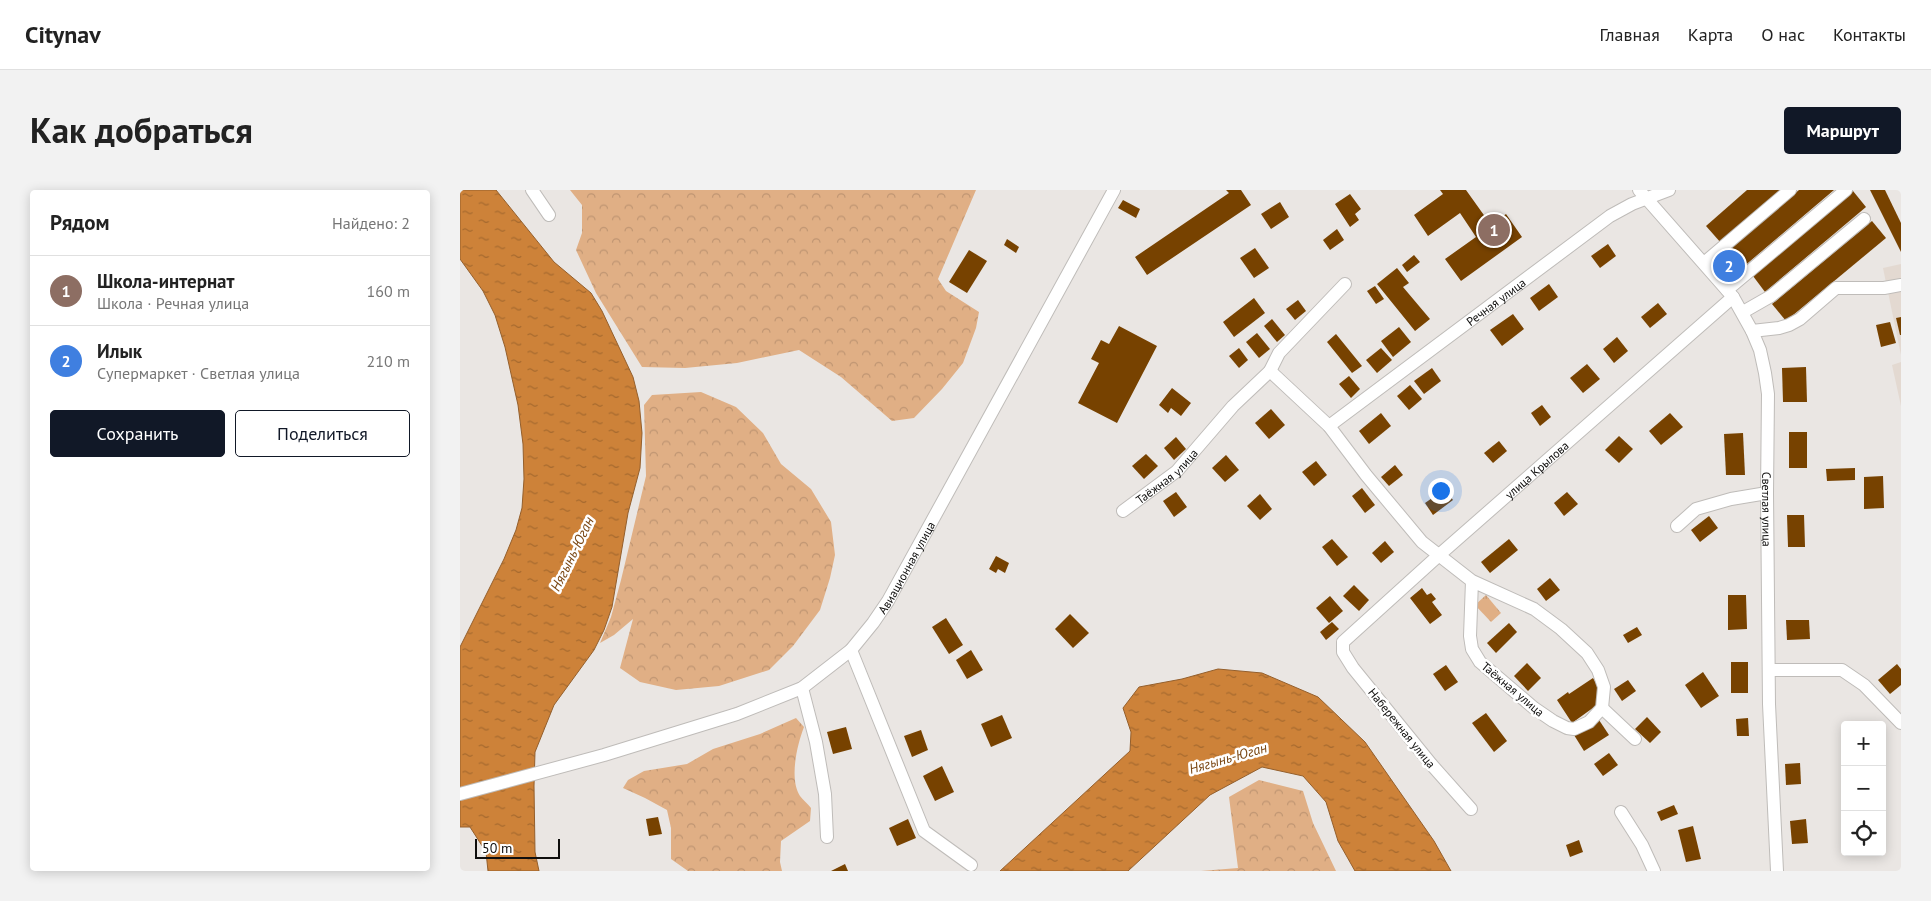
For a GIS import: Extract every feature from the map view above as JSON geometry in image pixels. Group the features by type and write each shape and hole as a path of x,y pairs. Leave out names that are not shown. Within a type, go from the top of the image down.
{"street":[{"path":"532,190 549,215"},
{"name":"Авиационная улица","path":"460,794 737,714 802,688 851,650 888,601 1114,190"},
{"name":"Речная улица","path":"1330,426 1610,216 1642,194 1669,190"},
{"path":"1704,263 1790,190"},
{"name":"улица Крылова","path":"1343,642 1846,190"},
{"name":"Светлая улица","path":"1642,194 1730,293 1742,312 1760,350 1768,394 1769,704 1777,871"},
{"path":"1742,312 1770,296 1864,219"},
{"name":"Таёжная улица","path":"1123,511 1177,471 1233,406 1270,371 1279,353 1345,284"},
{"path":"1752,331 1789,326 1836,288 1884,288 1901,284"},
{"path":"1270,371 1330,426 1422,542 1472,581 1534,609 1561,629 1587,653 1598,670 1604,687 1602,708 1635,739"},
{"path":"1677,526 1696,509 1731,499 1767,493"},
{"name":"Таёжная улица","path":"1472,581 1470,636 1472,649 1480,662 1534,708 1566,728 1574,728 1589,722 1602,708"},
{"name":"Набережная улица","path":"1343,642 1343,652 1353,668 1431,764 1471,809"},
{"path":"851,650 924,831 971,865"},
{"path":"1769,670 1842,670 1864,685 1901,724"},
{"path":"802,688 816,742 823,785 826,837"},
{"path":"1620,812 1642,845 1654,871"}],"shaded area":[{"path":"1901,264 1901,355 1883,268"},
{"path":"1901,362 1901,406 1892,365"}],"green space":[{"path":"570,190 976,190 938,279 946,291 979,312 976,328 963,363 942,389 914,418 892,421 841,377 799,350 737,363 685,368 642,367 596,293 576,250 582,233 582,205"},
{"path":"701,392 736,407 763,433 781,464 811,489 831,522 835,555 820,610 793,646 769,670 719,686 676,690 640,682 620,668 633,619 614,635 600,643 611,617 646,476 644,405 652,395"},
{"path":"1486,595 1501,613 1491,622 1475,605"},
{"path":"796,718 804,727 795,762 795,781 800,796 811,808 810,821 781,841 780,862 782,871 688,871 671,859 671,828 667,810 623,788 628,780 644,771 687,764 713,749 760,734"},
{"path":"1259,780 1303,791 1313,823 1336,871 1201,871 1238,868 1229,797"}],"water":[{"name":"Нягынь-Юган","path":"460,190 496,190 554,262 591,293 602,311 633,377 639,401 642,433 640,468 628,513 612,607 604,630 594,650 554,705 535,752 535,852 539,871 488,871 486,852 470,827 460,827 460,647 504,559 516,530 522,508 524,479 523,444 518,405 505,347 495,315 483,291 460,259"},
{"name":"Нягынь-Юган","path":"1218,669 1262,673 1318,697 1365,742 1434,841 1451,871 1355,871 1338,841 1326,802 1303,776 1262,767 1210,795 1128,871 1000,871 1130,751 1131,732 1123,708 1139,687 1182,679"}],"building":[{"path":"1226,190 1241,190 1251,205 1147,275 1135,257 1229,193"},
{"path":"1440,190 1466,190 1491,225 1506,214 1522,237 1461,281 1445,259 1476,237 1460,213 1428,236 1414,215 1443,194"},
{"path":"1747,190 1782,190 1721,243 1706,226"},
{"path":"1799,190 1834,190 1742,268 1727,251"},
{"path":"1870,190 1885,190 1901,223 1901,252"},
{"path":"1853,191 1866,207 1765,292 1753,276"},
{"path":"1350,194 1361,209 1355,214 1359,220 1350,227 1335,204"},
{"path":"1123,200 1140,209 1136,218 1118,208"},
{"path":"1280,202 1289,217 1271,229 1261,214"},
{"path":"1872,221 1886,238 1786,321 1772,304"},
{"path":"1337,229 1344,240 1330,250 1323,240"},
{"path":"1007,239 1019,247 1016,253 1004,245"},
{"path":"1608,244 1616,256 1600,268 1591,256"},
{"path":"1255,248 1269,268 1254,278 1240,258"},
{"path":"969,250 987,261 967,293 949,282"},
{"path":"1414,255 1420,262 1407,272 1402,265"},
{"path":"1727,259 1736,269 1730,273 1722,263"},
{"path":"1397,268 1409,283 1403,287 1430,319 1415,331 1377,284"},
{"path":"1549,284 1558,297 1539,311 1530,298"},
{"path":"1375,286 1384,299 1376,304 1367,291"},
{"path":"1254,298 1265,313 1234,337 1223,322"},
{"path":"1298,300 1306,311 1295,320 1286,309"},
{"path":"1658,303 1667,314 1650,328 1641,317"},
{"path":"1513,314 1524,329 1502,346 1490,330"},
{"path":"1901,317 1901,335 1900,335 1896,318"},
{"path":"1272,319 1285,335 1277,342 1264,326"},
{"path":"1890,322 1896,343 1881,347 1876,325"},
{"path":"1119,326 1157,346 1117,423 1078,403 1099,363 1091,359 1101,340 1109,344"},
{"path":"1399,327 1411,342 1393,357 1381,341"},
{"path":"1257,333 1270,349 1259,358 1246,342"},
{"path":"1336,334 1362,366 1352,373 1327,342"},
{"path":"1617,337 1628,351 1614,363 1603,349"},
{"path":"1239,348 1248,360 1239,368 1229,356"},
{"path":"1381,348 1392,360 1377,373 1366,360"},
{"path":"1587,364 1600,379 1583,393 1570,378"},
{"path":"1806,367 1807,402 1783,402 1782,368"},
{"path":"1432,368 1441,381 1424,394 1414,381"},
{"path":"1349,376 1360,389 1351,398 1339,384"},
{"path":"1410,385 1422,399 1409,410 1397,396"},
{"path":"1172,388 1191,403 1181,416 1171,408 1168,413 1159,405"},
{"path":"1542,405 1551,417 1540,426 1531,413"},
{"path":"1271,409 1285,425 1269,439 1255,423"},
{"path":"1381,413 1391,426 1369,444 1359,431"},
{"path":"1670,413 1683,427 1661,445 1649,431"},
{"path":"1789,432 1807,432 1807,468 1789,468"},
{"path":"1743,433 1745,475 1726,475 1724,434"},
{"path":"1619,436 1633,449 1619,463 1605,450"},
{"path":"1176,437 1186,449 1174,460 1164,448"},
{"path":"1499,441 1507,451 1493,463 1484,453"},
{"path":"1146,454 1158,466 1144,479 1132,466"},
{"path":"1226,455 1239,470 1225,482 1212,468"},
{"path":"1316,461 1327,475 1314,486 1302,472"},
{"path":"1395,465 1403,475 1389,486 1381,477"},
{"path":"1855,468 1855,480 1827,481 1826,469"},
{"path":"1883,476 1884,508 1864,509 1864,477"},
{"path":"1362,488 1375,505 1365,513 1352,496"},
{"path":"1445,489 1453,500 1433,515 1425,503"},
{"path":"1176,492 1187,507 1174,517 1163,501"},
{"path":"1567,492 1578,504 1564,516 1554,503"},
{"path":"1260,494 1272,509 1260,520 1247,506"},
{"path":"1787,515 1804,515 1805,547 1788,547"},
{"path":"1709,516 1718,528 1700,542 1691,530"},
{"path":"1332,539 1348,557 1337,566 1322,547"},
{"path":"1509,539 1518,550 1490,573 1481,562"},
{"path":"1385,541 1394,552 1381,563 1372,553"},
{"path":"996,556 1009,563 1005,573 998,569 996,573 989,569"},
{"path":"1550,578 1560,590 1546,601 1537,589"},
{"path":"1354,585 1369,600 1359,611 1343,596"},
{"path":"1422,588 1427,595 1431,593 1436,599 1432,602 1442,615 1430,624 1410,598"},
{"path":"1728,595 1746,595 1747,629 1728,630"},
{"path":"1330,596 1343,611 1329,623 1316,608"},
{"path":"1070,614 1089,633 1073,648 1055,629"},
{"path":"946,618 963,645 949,654 932,627"},
{"path":"1786,620 1809,620 1810,639 1787,640"},
{"path":"1332,622 1339,629 1326,640 1320,632"},
{"path":"1509,623 1517,632 1496,653 1487,643"},
{"path":"1637,627 1642,635 1628,643 1623,635"},
{"path":"971,650 983,670 967,679 956,660"},
{"path":"1731,662 1748,662 1748,693 1731,693"},
{"path":"1527,663 1541,678 1528,691 1514,676"},
{"path":"1897,664 1901,669 1901,685 1890,694 1878,680"},
{"path":"1446,665 1458,682 1445,691 1433,674"},
{"path":"1703,672 1719,696 1701,708 1685,685"},
{"path":"1593,678 1598,686 1597,705 1572,723 1557,700"},
{"path":"1628,680 1636,691 1622,701 1614,689"},
{"path":"1486,713 1507,741 1494,752 1472,723"},
{"path":"1002,715 1012,738 991,747 981,724"},
{"path":"1647,717 1661,732 1650,743 1635,729"},
{"path":"1748,718 1749,736 1737,736 1736,719"},
{"path":"1599,720 1609,735 1584,751 1574,735"},
{"path":"846,727 852,749 833,754 827,732"},
{"path":"921,730 928,750 912,757 904,736"},
{"path":"1609,753 1618,765 1603,776 1594,764"},
{"path":"1800,763 1801,784 1786,785 1785,764"},
{"path":"942,766 954,792 935,801 923,776"},
{"path":"1674,805 1678,814 1661,821 1657,812"},
{"path":"658,817 662,834 649,836 646,819"},
{"path":"908,819 916,838 897,846 889,828"},
{"path":"1806,819 1808,843 1792,844 1790,821"},
{"path":"1693,826 1701,859 1686,862 1678,830"},
{"path":"1579,840 1583,852 1570,857 1566,845"},
{"path":"845,864 848,871 831,871"}],"place":[{"name":"Школа-интернат","path":"1494,230"},
{"name":"Илык","path":"1729,266"}]}
